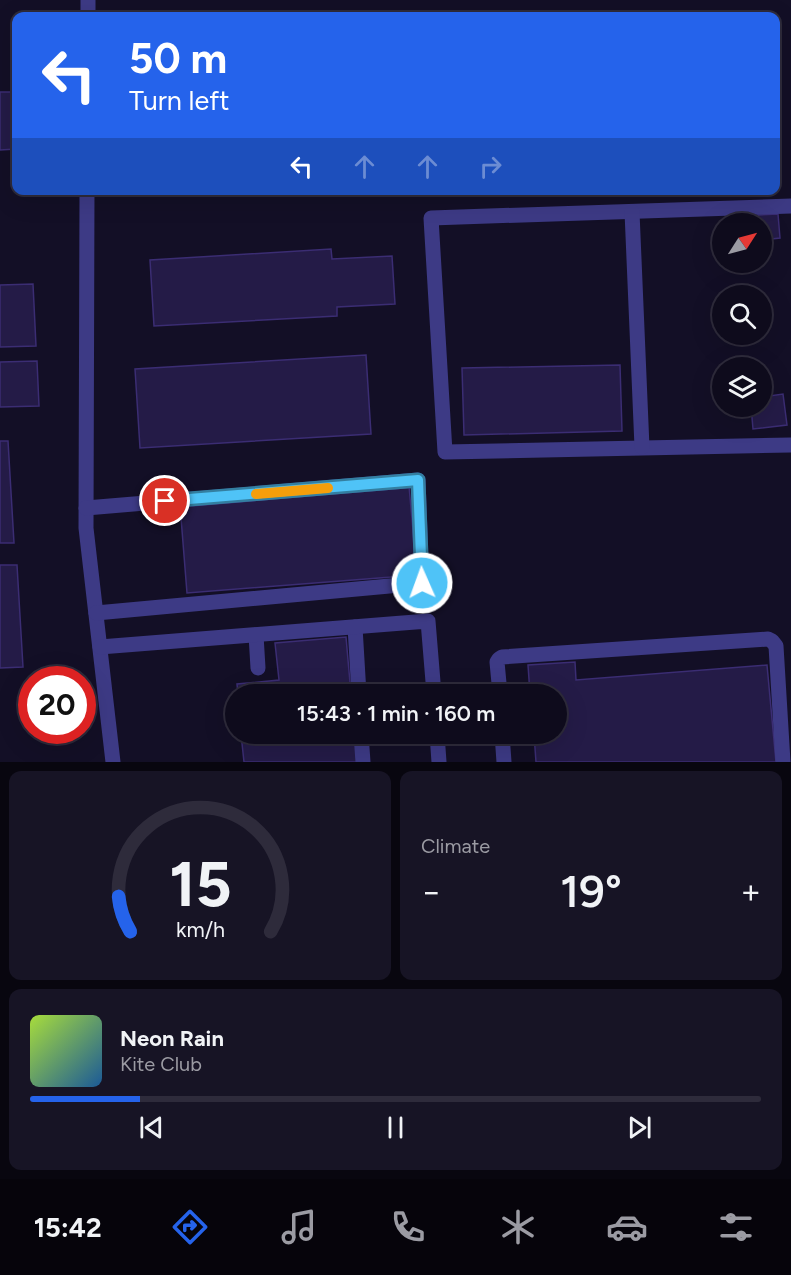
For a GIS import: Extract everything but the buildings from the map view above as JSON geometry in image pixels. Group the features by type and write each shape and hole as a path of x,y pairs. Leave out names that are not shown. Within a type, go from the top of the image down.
{"street":[{"path":"87,195 86,528 113,762"},
{"path":"791,207 431,218 445,452 791,445"},
{"path":"632,212 642,447"},
{"path":"86,508 418,480 422,583 96,613"},
{"path":"100,647 428,621 433,684"},
{"path":"355,627 358,684"},
{"path":"256,635 258,668"},
{"path":"499,684 498,662 502,657 768,639 776,646 783,762"},
{"path":"362,744 363,762"},
{"path":"438,744 439,762"},
{"path":"503,744 504,762"}],"slow traffic":[{"path":"256,494 328,488"}],"route":[{"path":"165,501 418,480 422,583"}]}
